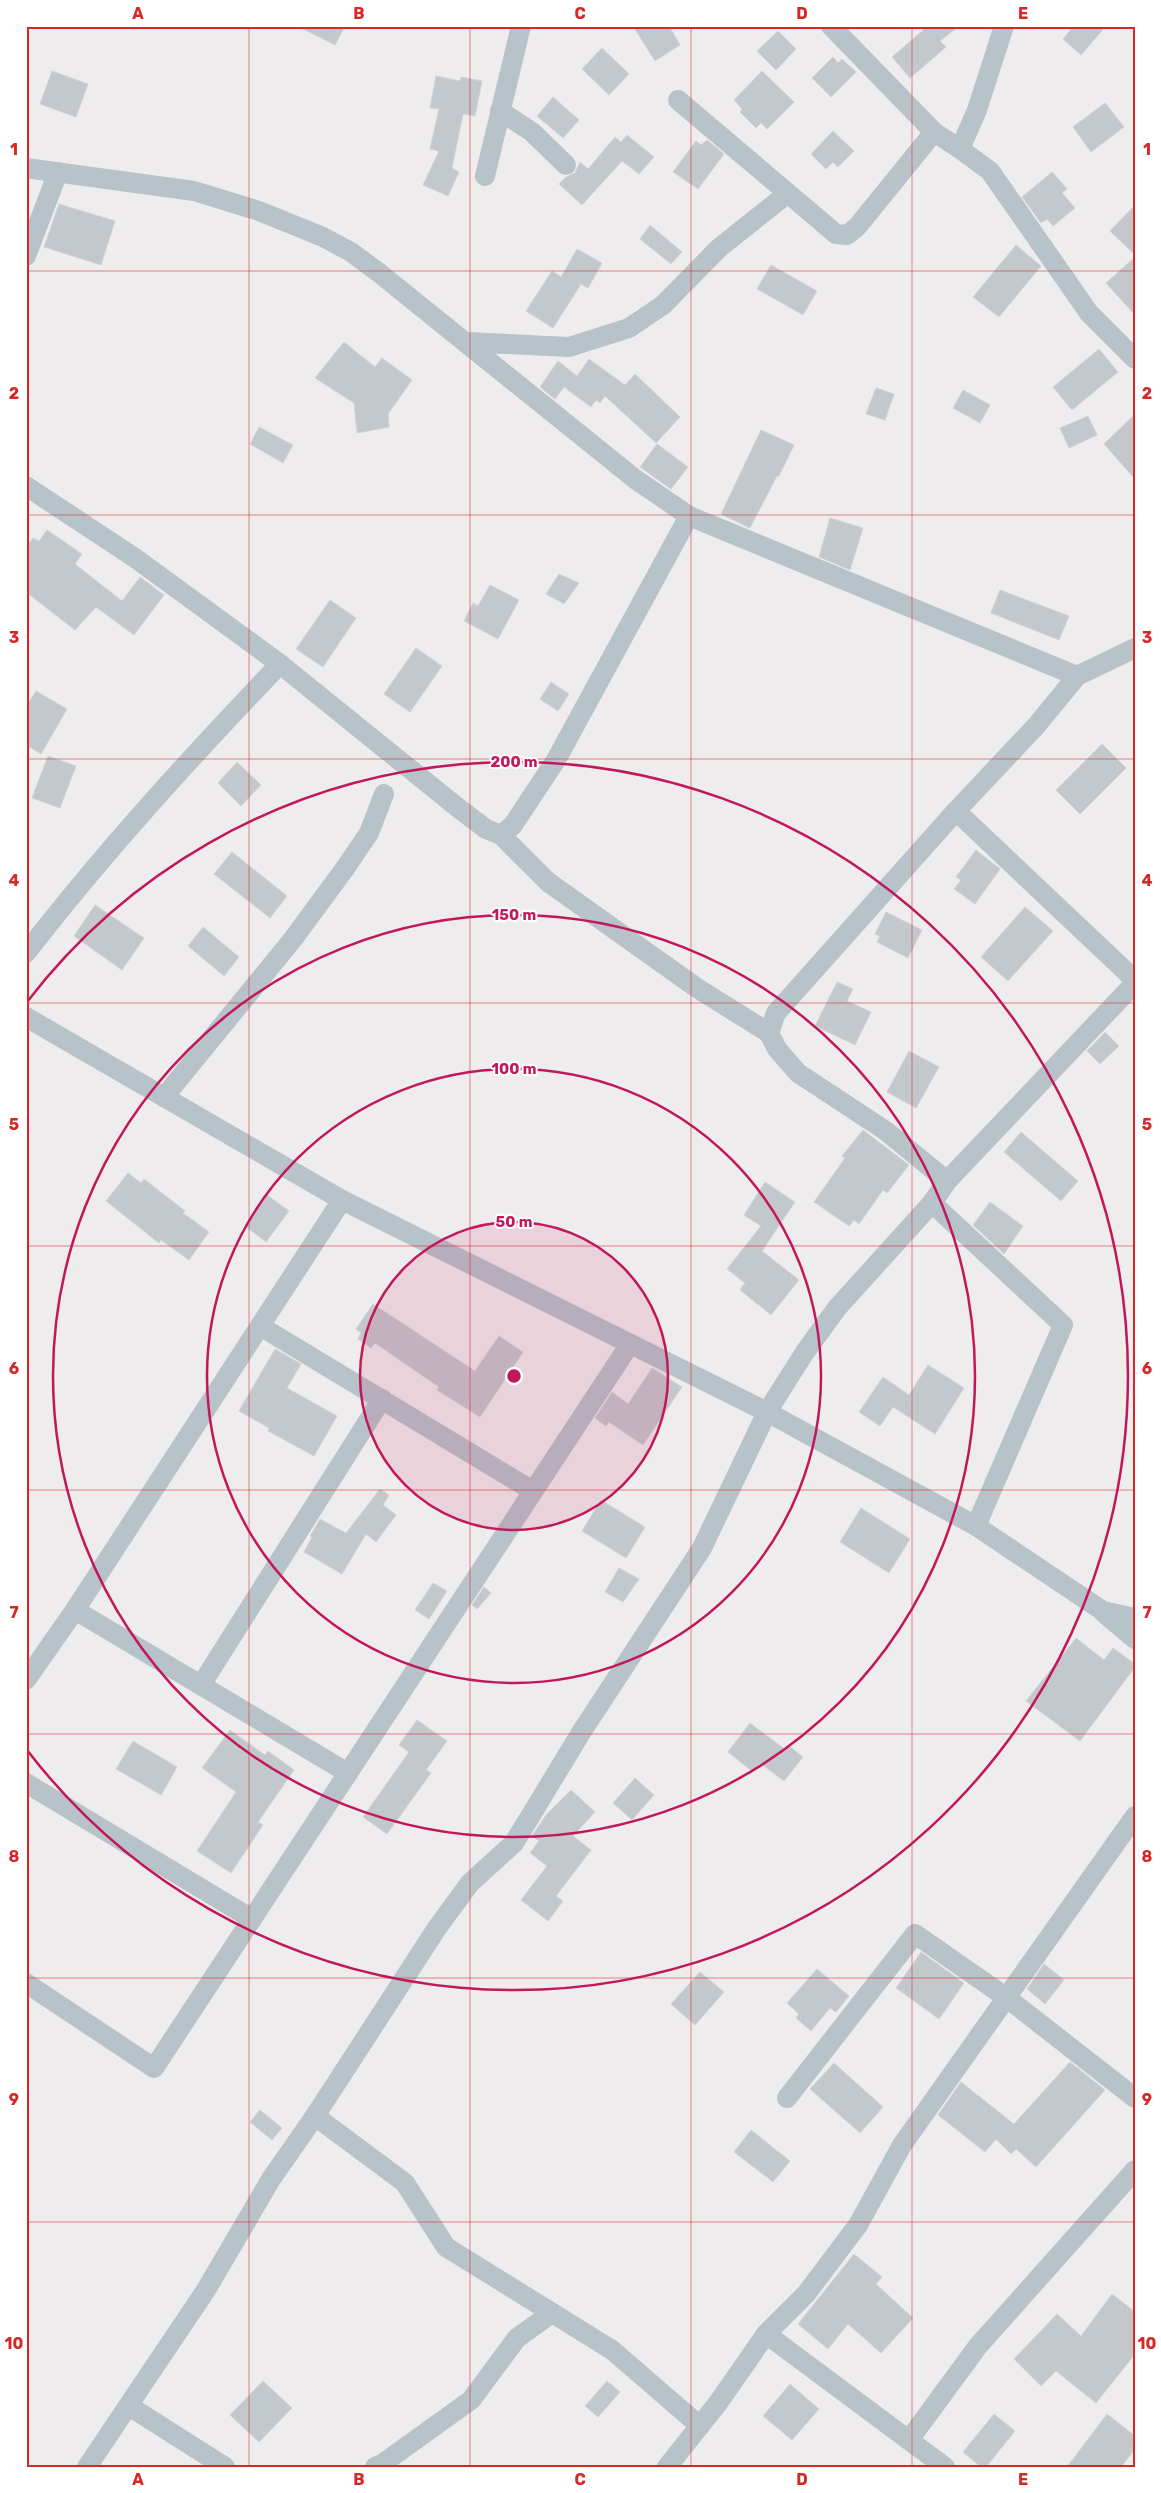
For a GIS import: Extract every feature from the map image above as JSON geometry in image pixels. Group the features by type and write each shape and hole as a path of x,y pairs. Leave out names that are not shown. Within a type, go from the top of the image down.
{"street":[{"path":"485,176 521,26"},
{"path":"831,26 934,132 990,171 1089,313 1135,359"},
{"path":"960,149 977,110 1004,26"},
{"path":"678,100 836,234 847,235 857,227 934,132"},
{"path":"500,111 532,132 566,165"},
{"path":"26,168 194,191 258,211 323,238 351,252 635,479 690,516 1076,676"},
{"path":"26,256 58,172"},
{"path":"466,342 570,347 629,328 663,305 719,248 787,194"},
{"path":"26,486 135,558 280,664 457,807 486,829 501,835 548,882 697,988 769,1033 777,1049 798,1073 886,1131 947,1181"},
{"path":"501,835 513,825 546,776 690,516"},
{"path":"769,1033 776,1013 956,811 1036,726 1076,676 1135,648"},
{"path":"26,953 87,875 196,751 280,664"},
{"path":"164,1097 293,938 346,867 369,833 384,794"},
{"path":"87,2467 206,2290 270,2179 315,2116 437,1928 470,1883 514,1843 582,1731 702,1548 767,1412 837,1308 932,1203 947,1181 1135,982 956,811"},
{"path":"26,1016 342,1200 767,1412 976,1526 1103,1611 1135,1639"},
{"path":"26,1680 75,1610 342,1200"},
{"path":"932,1203 1063,1325 976,1526"},
{"path":"260,1326 533,1491"},
{"path":"26,1984 154,2068 630,1344"},
{"path":"201,1685 382,1399"},
{"path":"75,1610 348,1773"},
{"path":"1103,1611 1135,1618"},
{"path":"26,1783 252,1919"},
{"path":"667,2467 700,2426 766,2334 806,2294 858,2225 902,2145 1135,1816"},
{"path":"786,2098 915,1934 1007,1998 1135,2098"},
{"path":"315,2116 405,2183 446,2247 612,2350 700,2426"},
{"path":"909,2440 978,2346 1135,2170"},
{"path":"375,2467 382,2464 471,2400 517,2338 552,2313"},
{"path":"766,2334 945,2467"},
{"path":"129,2406 225,2467"}],"building":[{"path":"297,26 345,26 335,45"},
{"path":"633,26 669,26 680,45 655,61"},
{"path":"928,26 959,26 940,41 946,47 910,78 892,57"},
{"path":"1074,26 1106,26 1081,55 1063,39"},
{"path":"778,31 796,49 776,70 757,51"},
{"path":"602,48 629,74 609,95 582,69"},
{"path":"833,57 838,63 842,59 856,72 831,97 812,78"},
{"path":"52,71 88,84 76,117 40,104"},
{"path":"762,71 794,102 767,129 761,123 756,128 740,112 742,109 734,100"},
{"path":"436,76 460,81 461,77 482,81 475,116 463,114 452,168 459,172 448,196 423,185 439,151 430,149 439,109 430,108"},
{"path":"553,97 579,120 563,138 537,116"},
{"path":"1105,103 1124,127 1091,152 1073,127"},
{"path":"833,131 854,151 838,167 833,162 826,169 811,154"},
{"path":"627,135 654,157 639,174 622,161 582,205 559,184 566,177 575,173 580,162 588,169 615,137 621,142"},
{"path":"707,140 724,154 698,189 673,172 696,141 701,145"},
{"path":"1052,172 1067,189 1062,193 1075,208 1053,226 1047,219 1041,223 1022,197"},
{"path":"59,204 115,221 101,265 44,247"},
{"path":"1135,205 1135,255 1110,231"},
{"path":"650,225 682,252 671,264 640,239"},
{"path":"1016,245 1041,266 999,317 973,297"},
{"path":"577,249 602,263 588,288 581,284 553,328 526,311 552,271 561,277"},
{"path":"1135,257 1135,315 1106,283"},
{"path":"771,265 817,291 803,315 757,289"},
{"path":"344,342 375,367 382,358 412,380 388,414 389,427 357,433 354,403 315,378"},
{"path":"1099,349 1118,372 1072,410 1053,387"},
{"path":"589,359 625,385 635,374 680,417 656,443 605,396 600,403 596,400 591,407 564,387 555,399 540,387 558,361 577,376"},
{"path":"876,388 894,394 885,420 866,414"},
{"path":"963,390 990,405 980,423 953,408"},
{"path":"1135,414 1135,479 1104,444"},
{"path":"1088,416 1097,435 1069,448 1060,428"},
{"path":"259,427 293,445 283,463 250,444"},
{"path":"761,430 794,445 750,528 721,514"},
{"path":"657,444 688,467 671,489 640,467"},
{"path":"830,518 863,528 850,570 819,557"},
{"path":"47,530 82,554 75,564 122,601 140,577 164,595 134,635 96,607 75,630 26,592 26,548 33,538 39,541"},
{"path":"559,574 579,583 564,604 546,594"},
{"path":"490,585 519,600 498,639 464,621 473,603 478,606"},
{"path":"1000,590 1069,616 1059,640 991,613"},
{"path":"330,600 356,618 323,667 296,649"},
{"path":"416,648 442,666 410,712 384,694"},
{"path":"551,682 569,694 558,711 540,699"},
{"path":"36,691 67,709 41,754 26,745 26,707"},
{"path":"1102,744 1126,768 1080,814 1056,790"},
{"path":"48,756 76,766 60,808 32,798"},
{"path":"237,762 261,785 241,806 218,783"},
{"path":"976,850 1000,869 975,904 954,889 961,880 956,877"},
{"path":"232,852 287,896 270,918 214,874"},
{"path":"95,905 144,938 122,970 74,936"},
{"path":"1025,907 1053,931 1008,981 981,957"},
{"path":"886,912 922,930 908,958 877,942 880,936 875,934"},
{"path":"203,927 239,957 224,976 188,946"},
{"path":"837,982 853,989 847,1001 871,1012 855,1045 815,1026"},
{"path":"1105,1032 1119,1046 1100,1064 1087,1051"},
{"path":"909,1051 939,1067 916,1108 887,1092"},
{"path":"863,1130 909,1165 887,1193 883,1190 859,1224 854,1220 849,1226 814,1202 845,1158 842,1156"},
{"path":"1021,1132 1078,1181 1061,1201 1004,1152"},
{"path":"128,1173 141,1183 144,1179 185,1211 183,1213 209,1232 189,1260 161,1240 159,1243 106,1201"},
{"path":"765,1182 795,1202 762,1251 799,1280 771,1315 740,1290 745,1283 727,1269 761,1226 744,1215"},
{"path":"267,1195 289,1211 266,1242 245,1226"},
{"path":"990,1202 1023,1226 1004,1254 973,1225"},
{"path":"373,1304 475,1371 499,1336 523,1352 480,1417 437,1390 439,1387 375,1343 371,1348 358,1339 361,1333 356,1329"},
{"path":"275,1349 301,1364 287,1388 337,1416 314,1456 268,1431 269,1428 239,1411"},
{"path":"928,1365 964,1388 935,1434 893,1407 880,1426 859,1412 883,1377 909,1395"},
{"path":"652,1368 682,1387 643,1445 609,1422 606,1426 595,1418 612,1392 628,1404"},
{"path":"380,1489 389,1495 383,1505 396,1515 376,1542 366,1534 342,1574 304,1552 312,1537 310,1536 320,1519 346,1533"},
{"path":"601,1500 645,1527 626,1558 582,1531"},
{"path":"861,1508 910,1539 889,1573 840,1542"},
{"path":"619,1568 639,1579 623,1602 605,1592"},
{"path":"433,1583 447,1591 429,1619 415,1610"},
{"path":"484,1587 491,1593 477,1609 472,1605"},
{"path":"1076,1638 1104,1660 1113,1648 1135,1664 1135,1667 1080,1741 1026,1701"},
{"path":"417,1720 447,1741 426,1770 431,1773 387,1834 363,1817 409,1752 399,1745"},
{"path":"750,1723 786,1750 789,1746 803,1757 784,1781 760,1763 753,1772 728,1752"},
{"path":"230,1730 265,1755 268,1751 294,1770 258,1822 263,1825 231,1873 197,1851 236,1792 202,1768"},
{"path":"133,1741 177,1767 161,1795 116,1769"},
{"path":"635,1778 654,1795 632,1820 613,1803"},
{"path":"571,1790 595,1812 573,1836 591,1850 556,1896 563,1901 548,1921 521,1900 547,1866 530,1853 539,1841 532,1836 546,1815"},
{"path":"921,1952 964,1983 939,2019 896,1988"},
{"path":"1044,1964 1064,1980 1045,2004 1027,1989"},
{"path":"817,1969 849,1996 836,2012 830,2008 811,2031 796,2018 799,2014 787,2003"},
{"path":"700,1972 724,1992 695,2025 671,2004"},
{"path":"1070,2062 1105,2090 1036,2167 1016,2149 1011,2154 996,2139 985,2152 938,2115 961,2082 1014,2124"},
{"path":"834,2063 883,2107 860,2133 810,2089"},
{"path":"260,2110 282,2128 272,2140 250,2122"},
{"path":"751,2130 790,2161 773,2182 734,2152"},
{"path":"854,2254 882,2277 876,2284 913,2318 881,2353 848,2324 828,2349 798,2324"},
{"path":"1112,2294 1135,2312 1135,2354 1096,2403 1056,2371 1041,2386 1014,2359 1057,2314 1081,2336"},
{"path":"263,2381 292,2408 259,2442 230,2415"},
{"path":"607,2381 620,2392 598,2417 585,2406"},
{"path":"790,2384 819,2409 792,2440 763,2416"},
{"path":"994,2414 1015,2431 986,2467 981,2467 963,2452"},
{"path":"1107,2414 1135,2436 1135,2449 1121,2467 1067,2467"}]}
